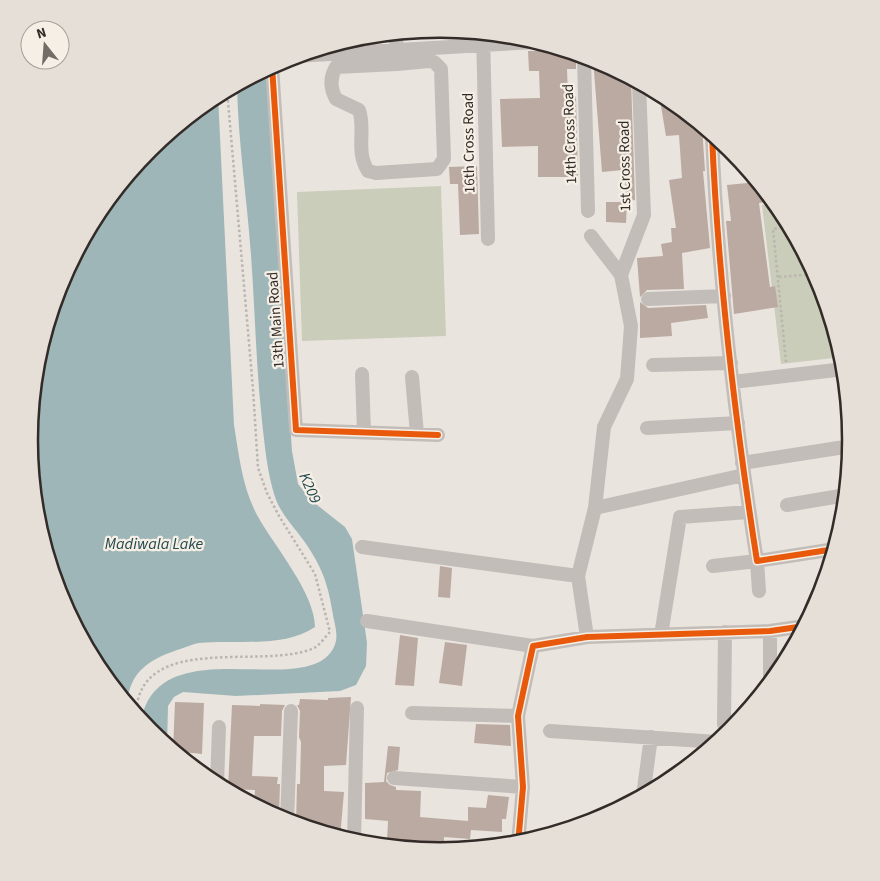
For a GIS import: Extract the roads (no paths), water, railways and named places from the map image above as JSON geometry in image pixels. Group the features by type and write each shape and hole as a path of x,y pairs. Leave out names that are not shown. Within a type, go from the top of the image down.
{"street":[{"path":"396,40 397,57"},
{"path":"321,56 397,57 434,62 441,69 444,159 437,169 376,173 368,170 360,143 361,116 359,110 336,99 332,91 332,73 336,67 397,57 479,40"},
{"name":"16th Cross Road","path":"483,40 488,240"},
{"name":"14th Cross Road","path":"584,65 588,211"},
{"name":"13th Main Road","path":"273,75 296,430 438,435"},
{"name":"1st Cross Road","path":"621,275 644,215 639,91"},
{"path":"712,145 716,226 743,469 757,562 759,590"},
{"path":"587,637 578,576 595,508 604,428 627,379 632,326 621,275 591,236"},
{"path":"648,299 724,296"},
{"path":"653,366 731,363"},
{"path":"733,382 836,370"},
{"path":"362,374 364,432"},
{"path":"412,378 417,434"},
{"path":"647,428 738,423"},
{"path":"595,508 743,469 842,448"},
{"path":"787,505 838,496"},
{"path":"662,635 680,518 750,512"},
{"path":"362,547 578,576"},
{"path":"713,566 757,562 827,550"},
{"path":"367,621 533,646 587,637 770,631 797,627"},
{"path":"770,631 770,671"},
{"path":"724,724 725,632"},
{"path":"519,835 523,788 518,716 533,646"},
{"path":"354,833 357,708"},
{"path":"287,813 291,710"},
{"path":"412,714 518,716"},
{"path":"217,776 219,726"},
{"path":"550,731 707,741"},
{"path":"644,787 651,737"},
{"path":"394,778 523,788"}],"water":[{"path":"267,78 292,451 298,484 312,501 345,527 352,539 367,643 366,666 356,685 340,691 236,696 183,692 174,697 168,706 167,736 144,714 153,693 175,677 203,670 295,668 319,662 334,647 336,639 331,604 320,567 284,514 275,497 270,478 265,450 258,380 251,255 237,93"},
{"name":"Madiwala Lake","path":"218,105 234,425 244,482 257,515 301,585 313,614 315,627 302,634 274,641 214,642 191,645 158,658 143,668 132,683 129,695 91,642 68,595 51,545 45,519 38,467 38,414 41,388 51,336 59,311 68,286 91,239 121,195 155,156 195,121"}],"water label":[{"name":"K209","path":"310,488"}]}
